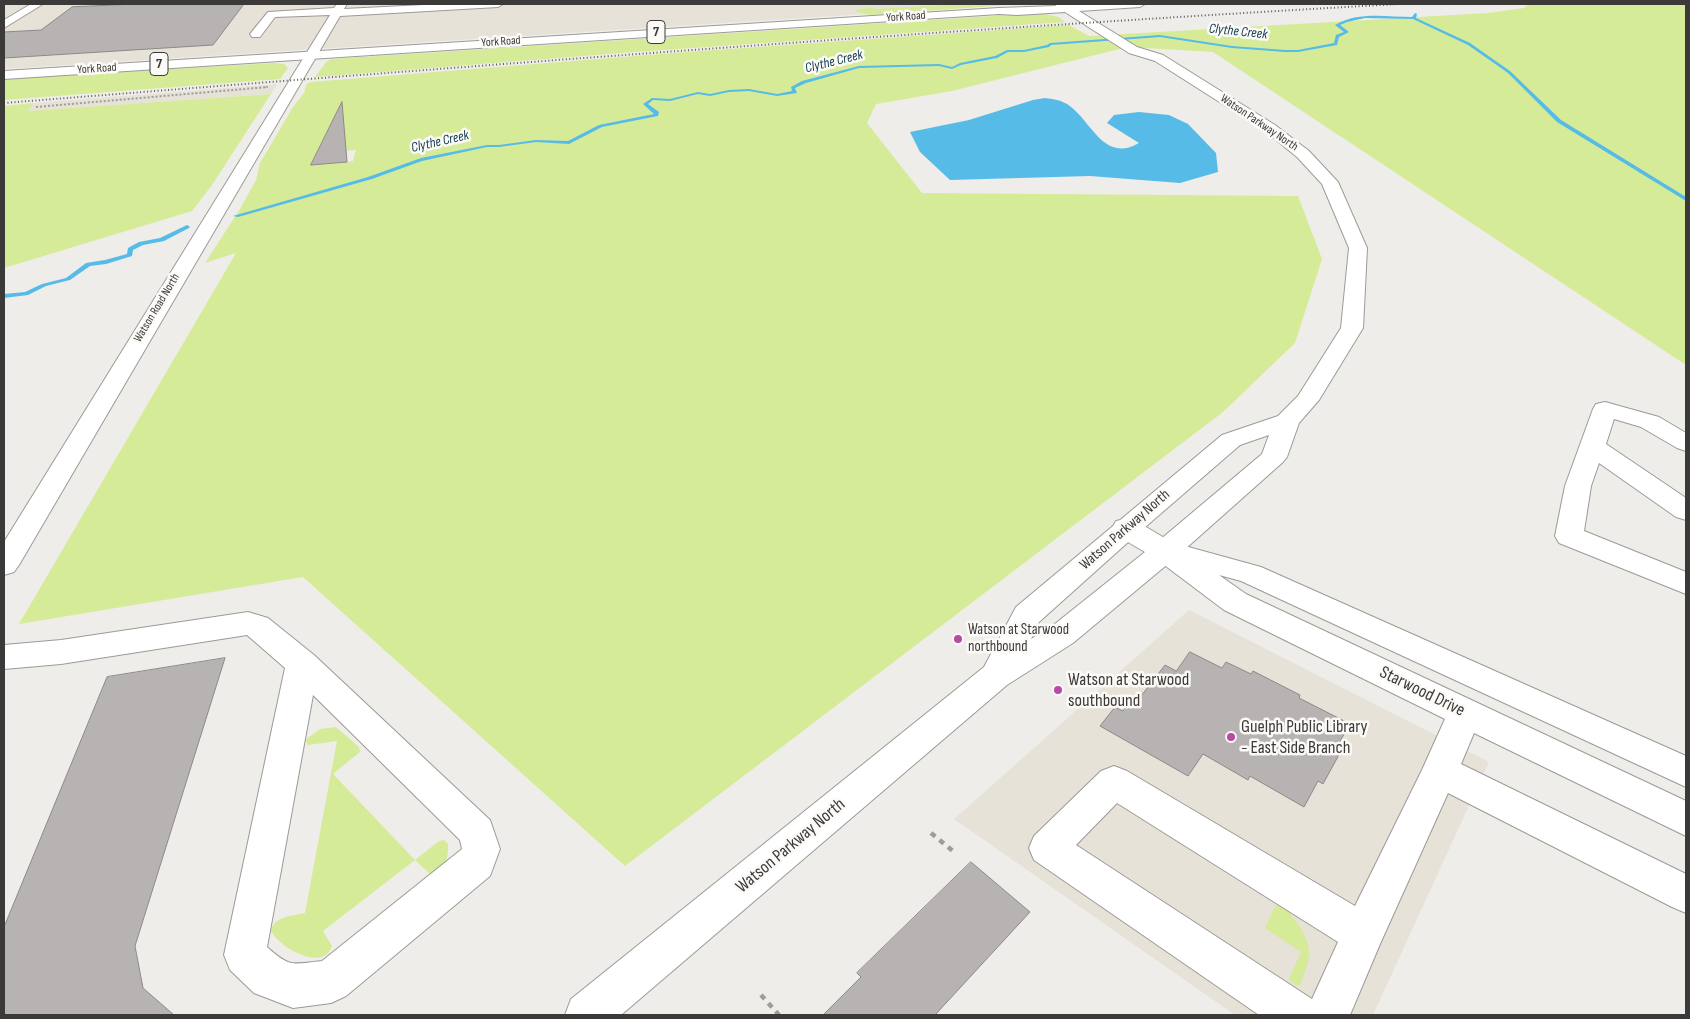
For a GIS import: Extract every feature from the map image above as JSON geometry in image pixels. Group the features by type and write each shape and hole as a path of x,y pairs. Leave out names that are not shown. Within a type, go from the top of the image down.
{"main road":[{"path":"4,25 38,4"},
{"path":"256,34 280,4"},
{"path":"272,14 339,9 498,4"},
{"name":"York Road","path":"4,75 999,11 1017,12 1069,5 1140,4"},
{"name":"Watson Parkway North","path":"1069,5 1119,29 1152,49 1159,58"},
{"name":"Watson Parkway North","path":"587,1015 995,676 1062,635 1165,551 1274,457 1287,421 1307,400 1352,328 1358,248 1330,182 1303,154 1270,128 1159,58 1133,50 1101,30 1069,5"},
{"name":"Watson Road North","path":"4,565 185,262 314,54 339,9"},
{"path":"1686,443 1650,422 1605,409 1578,486 1569,536 1686,584"},
{"name":"Watson Parkway North","path":"995,676 1027,615 1126,528 1231,440 1287,421"},
{"path":"1592,446 1686,510"},
{"name":"Starwood Drive","path":"1126,528 1165,551 1235,602 1686,819"},
{"name":"Starwood Drive","path":"1165,551 1251,574 1686,772"},
{"path":"4,657 61,652 248,623 257,626 302,664 477,832 481,849 476,863 331,980 293,986 269,978 245,955 302,664"},
{"path":"1328,1015 1363,934 1440,771 1465,713"},
{"path":"1440,771 1686,894"},
{"path":"1297,1015 1048,848 1114,782 1363,934"}],"path":[{"path":"36,107 190,92 294,86"},
{"path":"932,834 953,851"},
{"path":"761,995 779,1015"}],"shaded area":[{"path":"4,4 1021,4 4,69"},
{"path":"277,84 271,94 27,111 34,103"},
{"path":"1189,610 1489,762 1373,1015 1235,1015 954,819"}],"green space":[{"path":"961,4 1021,4 870,15 857,12 856,10 872,7 876,9"},
{"path":"1528,4 1686,4 1686,365 1213,52 1127,47 952,91 876,104 867,123 922,193 1298,196 1322,259 1295,343 1223,412 625,866 303,577 19,624 236,253 205,263 240,209 256,180 260,163 293,107 304,93 306,85 310,82 672,53 1069,25 1089,36 1488,13 1524,8","holes":["356,150 353,161 312,165 317,153"]},
{"path":"1039,13 1059,17 1065,22 315,77 327,61 332,59"},
{"path":"274,63 284,64 288,68 280,79 4,100 4,79"},
{"path":"271,94 212,185 192,211 4,268 4,106 34,103 28,111"},
{"path":"336,727 359,747 360,752 334,775 415,860 323,931 332,946 327,954 320,957 311,957 291,950 271,931 276,922 289,916 305,913 337,741 308,745 305,740 320,729"},
{"path":"444,840 448,844 445,863 431,875 415,860 439,841"},
{"path":"1278,905 1283,906 1293,917 1306,939 1309,954 1308,962 1300,985 1295,985 1289,979 1301,952 1265,928 1274,908"}],"water":[{"path":"1045,98 1067,104 1076,111 1098,137 1116,148 1127,148 1139,143 1107,123 1114,115 1139,112 1169,115 1188,124 1216,153 1218,172 1180,183 1090,176 950,180 920,152 910,132 969,120"}],"building":[{"path":"138,4 244,4 213,45 4,58 4,32 41,30 72,7"},
{"path":"342,102 347,162 311,165"},
{"name":"Guelph Public Library - East Side Branch","path":"1190,652 1222,668 1226,662 1251,674 1253,671 1300,695 1299,698 1350,724 1336,748 1341,751 1323,784 1318,781 1304,807 1250,776 1248,780 1203,754 1188,776 1100,726 1115,707 1123,711 1133,698 1138,700 1165,665 1176,671"},
{"path":"225,658 135,946 143,988 174,1015 4,1015 4,927 107,677"},
{"path":"971,862 1030,912 935,1015 823,1015 861,977 857,973"}],"waterway":[{"name":"Clythe Creek","path":"1414,18 1415,14"},
{"name":"Clythe Creek","path":"236,216 370,178 421,160 487,146 536,141 569,143 601,126 656,115 657,113 645,104 652,99 670,100 698,93 710,95 729,91 749,90 777,95 795,92 793,88 804,82 859,67 939,65 952,68 960,64 996,57 1007,51 1024,51 1050,44 1160,36 1232,47 1298,51 1336,44 1337,36 1347,32 1337,25 1345,21 1365,17 1414,18"},
{"path":"1414,18 1469,44 1509,72 1559,121 1686,199"},
{"name":"Clythe Creek","path":"4,296 26,294 44,285 68,279 88,264 106,262 130,255 130,249 141,243 162,240 187,227"}],"railway":[{"path":"4,103 875,37 1399,4"}],"place":[{"name":"Watson at Starwood northbound","path":"958,639"},
{"name":"Watson at Starwood southbound","path":"1058,690"},
{"name":"Guelph Public Library - East Side Branch","path":"1231,737"}]}
